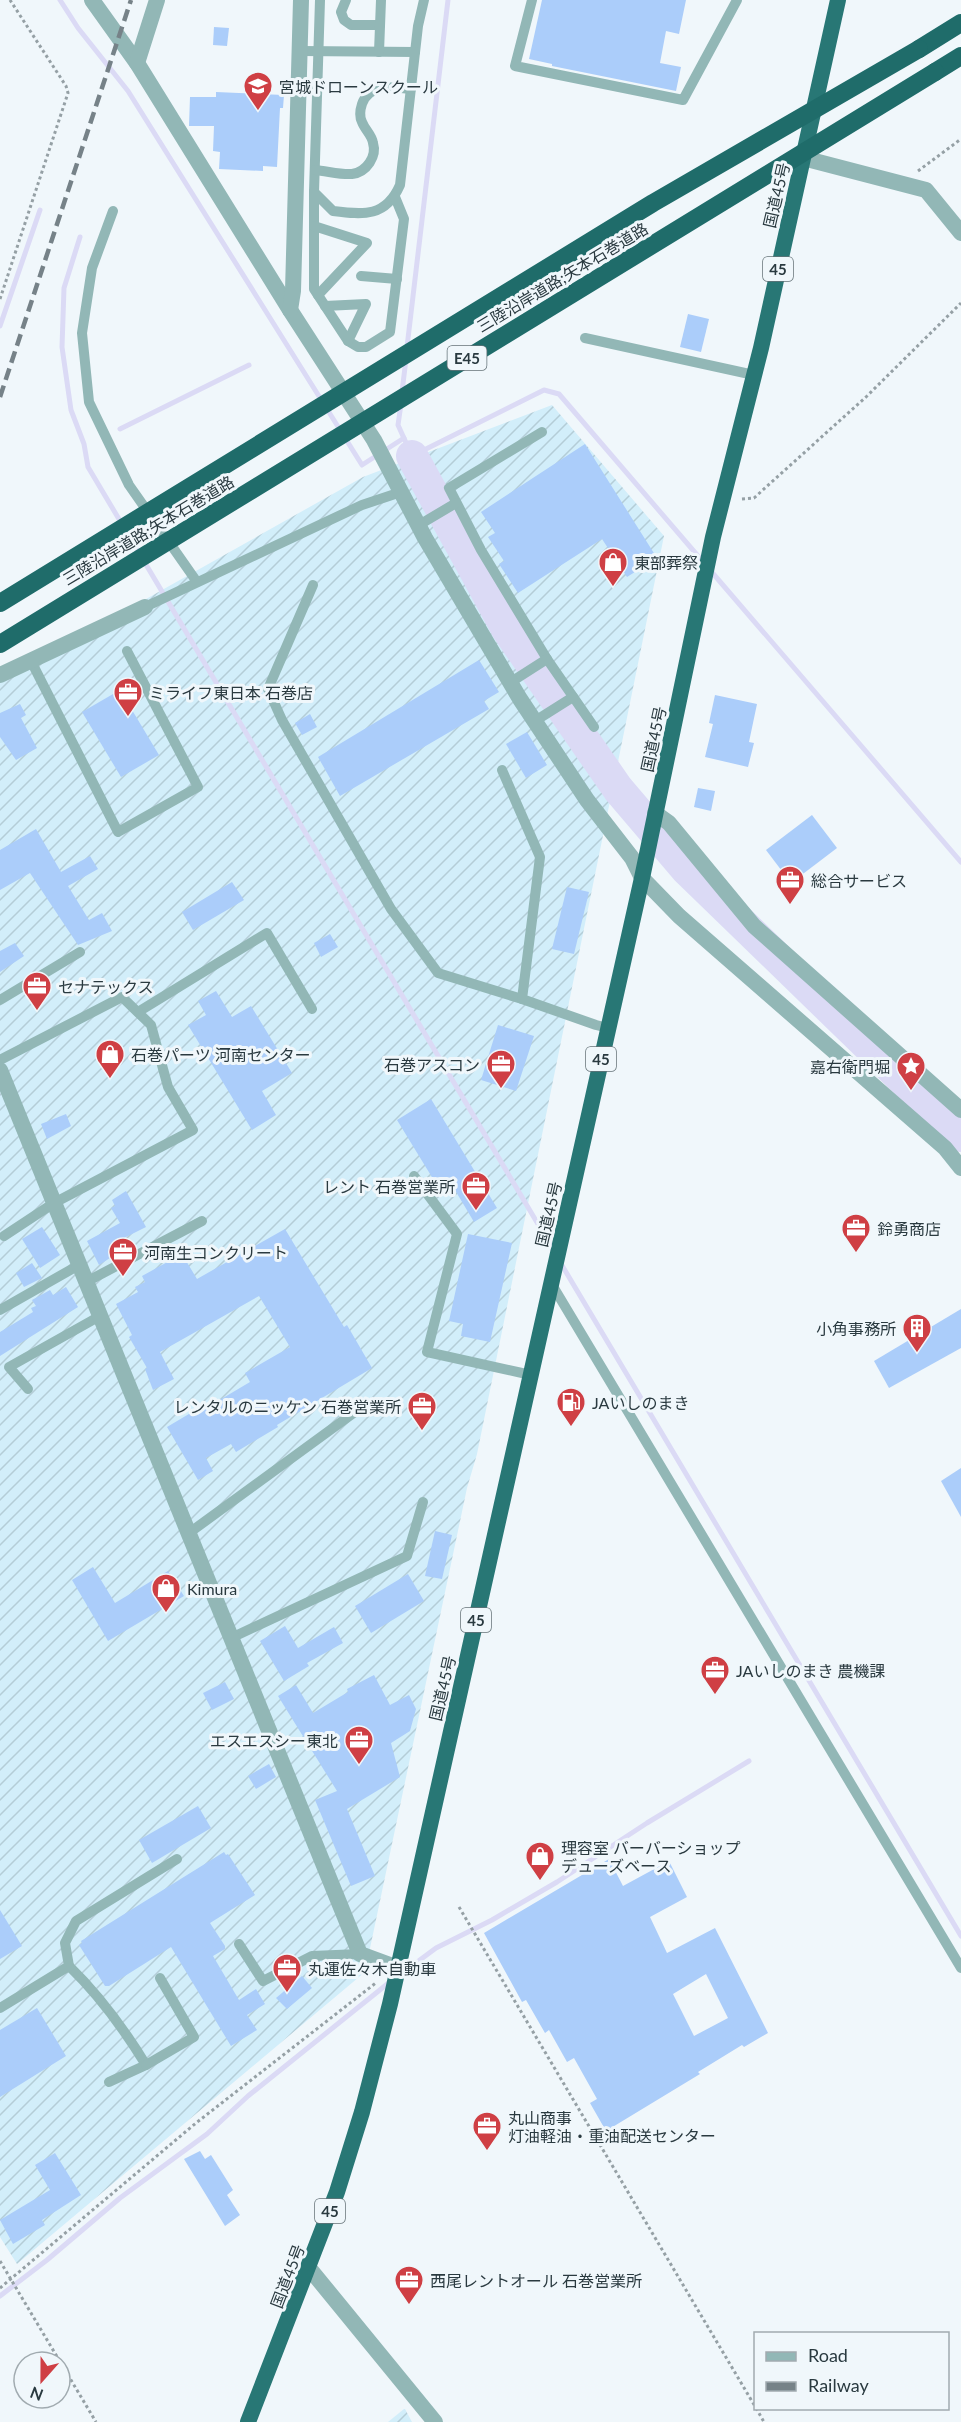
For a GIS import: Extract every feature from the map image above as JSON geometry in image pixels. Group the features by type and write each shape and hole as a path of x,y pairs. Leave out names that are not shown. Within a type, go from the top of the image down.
{"highway":[{"name":"国道45号","path":"248,2422 341,2181 362,2112 398,1969 642,877 713,537 754,375 838,0"},
{"name":"三陸沿岸道路;矢本石巻道路","path":"0,603 653,203 961,23"},
{"name":"三陸沿岸道路;矢本石巻道路","path":"0,644 961,56"}],"street":[{"path":"92,0 137,63 375,442 419,525 511,682 588,800 632,858 642,877 679,915 945,1148 961,1168"},
{"path":"137,63 157,0"},
{"path":"290,310 293,291 301,0"},
{"path":"803,158 926,190 961,233"},
{"path":"0,675 146,607"},
{"path":"655,813 669,823 754,926 961,1110"},
{"path":"0,1070 360,1954 398,1969"},
{"path":"309,2268 435,2422"}],"lane":[{"path":"320,0 314,192 314,289 348,341 358,347 366,347 390,332 404,219 395,197"},
{"path":"346,0 341,12 344,20 351,25 380,25"},
{"path":"379,52 381,0"},
{"path":"314,192 333,211 348,213 370,214 395,197 400,185 418,26 424,0"},
{"path":"532,0 515,66 683,100 737,0"},
{"path":"301,51 415,52"},
{"path":"315,170 353,174 362,170 369,164 375,146 362,122 360,112 364,99 380,88 411,89"},
{"path":"113,212 92,268 82,333 89,402 129,485 197,582"},
{"path":"314,226 367,243 318,295"},
{"path":"361,276 397,279"},
{"path":"325,306 366,304 348,341"},
{"path":"585,338 754,375"},
{"path":"542,432 449,488 481,550 547,659 594,727"},
{"path":"146,607 362,505 401,492"},
{"path":"419,525 456,503"},
{"path":"313,585 268,689 282,720 391,909 438,973 608,1028"},
{"path":"31,661 118,832 198,787 127,651"},
{"path":"511,682 547,659"},
{"path":"536,721 573,698"},
{"path":"502,770 540,856 522,999"},
{"path":"138,1012 267,933 312,1010"},
{"path":"0,1000 80,952"},
{"path":"0,1060 122,997 151,1025 168,1087 193,1130 54,1203 4,1236"},
{"path":"414,1176 457,1234 427,1352 531,1375"},
{"path":"86,1282 202,1221"},
{"path":"0,1310 79,1265"},
{"path":"552,1277 961,1968"},
{"path":"28,1389 9,1366 100,1316"},
{"path":"189,1533 359,1409"},
{"path":"231,1638 407,1556 423,1502"},
{"path":"147,2065 125,2030 90,1986 69,1966 64,1943 76,1921 177,1859"},
{"path":"239,1944 263,1981 312,1956 360,1954"},
{"path":"0,2008 69,1966"},
{"path":"109,2082 147,2065 194,2037 160,1978"}],"path":[{"path":"0,299 68,93 10,0"},
{"path":"911,186 920,168 961,139"},
{"path":"742,499 754,498 809,450 961,303"},
{"path":"459,1907 754,2405"},
{"path":"0,2288 196,2123 371,1986 398,1969"},
{"path":"0,2261 96,2422"}],"shaded area":[{"path":"552,405 664,536 477,1454 467,1488 365,1972 17,2264 0,2237 0,681 363,477"},
{"path":"404,2409 412,2422 388,2422"}],"building":[{"path":"542,0 686,0 679,34 666,31 660,63 681,67 676,91 552,66 552,64 529,59"},
{"path":"214,27 229,28 227,46 213,45"},
{"path":"216,92 284,95 283,108 280,108 277,167 263,166 263,171 219,169 220,152 213,151 214,126 189,126 190,97 216,97"},
{"path":"688,314 709,319 701,352 680,347"},
{"path":"585,444 657,558 627,577 602,539 518,593 499,564 504,561 488,537 495,533 481,512"},
{"path":"479,660 499,692 484,701 489,709 340,796 318,757"},
{"path":"120,690 159,755 121,777 82,712"},
{"path":"715,695 757,704 749,742 754,743 748,767 705,757 713,724 709,723"},
{"path":"20,704 26,715 21,718 37,748 16,760 0,737 0,713"},
{"path":"310,714 317,727 302,735 295,723"},
{"path":"527,732 547,765 526,778 506,744"},
{"path":"698,788 715,791 711,811 694,807"},
{"path":"812,815 837,848 791,883 766,850"},
{"path":"36,829 61,872 90,856 98,869 68,886 89,920 102,913 112,931 78,945 30,873 0,890 0,850"},
{"path":"232,882 244,900 193,930 182,912"},
{"path":"567,887 589,892 574,954 552,949"},
{"path":"330,934 338,947 321,957 314,943"},
{"path":"15,943 24,956 0,972 0,951"},
{"path":"216,991 232,1017 251,1006 292,1073 262,1091 276,1115 252,1130 188,1025 206,1015 198,1001"},
{"path":"498,1025 534,1036 516,1091 481,1080"},
{"path":"431,1099 497,1208 474,1222 449,1180 438,1187 397,1120"},
{"path":"66,1114 71,1126 47,1139 41,1124"},
{"path":"126,1191 146,1227 124,1238 129,1246 99,1265 87,1241 120,1223 111,1208 115,1206 112,1200"},
{"path":"42,1227 60,1255 40,1268 22,1239"},
{"path":"285,1229 344,1327 347,1325 372,1368 236,1452 231,1444 206,1458 213,1471 198,1480 167,1427 199,1408 201,1411 250,1382 245,1373 290,1347 259,1296 160,1352 174,1379 153,1390 145,1369 147,1368 129,1337 132,1335 116,1304 138,1292 135,1287 145,1282 142,1276 182,1254 197,1279"},
{"path":"468,1234 512,1243 490,1342 461,1336 463,1324 449,1321"},
{"path":"32,1263 42,1278 24,1287 16,1273"},
{"path":"66,1287 78,1307 0,1356 0,1332 33,1312 31,1308 36,1306 32,1300 50,1290 53,1295"},
{"name":"小角事務所","path":"961,1309 961,1348 889,1388 874,1361"},
{"path":"961,1468 961,1517 941,1481"},
{"path":"435,1531 452,1535 442,1579 425,1576"},
{"path":"93,1567 115,1603 168,1571 184,1596 108,1641 72,1580"},
{"path":"408,1574 424,1601 371,1633 355,1606"},
{"path":"285,1626 298,1648 334,1627 343,1643 307,1663 309,1666 284,1681 260,1641"},
{"path":"374,1675 390,1705 409,1695 416,1709 410,1731 391,1743 400,1777 347,1809 375,1876 351,1886 315,1800 337,1791 278,1696 296,1685 313,1713 348,1692 347,1689"},
{"path":"225,1682 234,1699 212,1710 203,1693"},
{"path":"269,1764 276,1777 256,1789 248,1776"},
{"path":"198,1806 211,1828 152,1863 139,1840"},
{"path":"224,1852 228,1854 255,1895 210,1923 225,1946 225,1949 213,1956 239,2000 256,1989 265,2004 247,2015 257,2030 231,2046 171,1947 109,1986 105,1986 79,1945 81,1941"},
{"path":"609,1859 623,1886 669,1861 687,1897 650,1917 667,1953 715,1928 768,2033 744,2047 742,2045 698,2072 700,2074 606,2131 590,2103 597,2099 574,2058 567,2062 549,2030 545,2033 526,2000 522,2002 484,1933","holes":["706,1974 728,2018 694,2036 673,1994"]},
{"path":"0,1910 22,1946 0,1959"},
{"path":"302,1976 312,1988 287,2009 276,1998"},
{"path":"37,2008 66,2056 0,2097 0,2030"},
{"path":"200,2151 205,2159 211,2155 233,2190 227,2195 240,2215 225,2226 184,2159"},
{"path":"55,2153 81,2195 42,2220 45,2225 13,2244 0,2220 50,2190 35,2165"}],"waterway":[{"path":"60,0 78,28 128,91 362,465 404,438"},
{"path":"407,347 448,0"},
{"path":"0,326 40,210"},
{"path":"80,237 64,288 62,347 71,410 84,444 88,467 554,1251"},
{"path":"402,392 406,359"},
{"path":"120,429 249,365"},
{"path":"401,404 398,425 412,456 544,390 559,394 704,563"},
{"path":"412,456 507,629 618,789 687,870 961,1136"},
{"path":"710,570 961,862"},
{"path":"560,1262 961,1936"},
{"path":"401,1974 436,1948 492,1920 557,1882 647,1823 749,1761"},
{"path":"0,2296 47,2260 120,2198 207,2134 248,2096 391,1981"}],"railway":[{"path":"0,397 131,0"}],"place":[{"name":"宮城ドローンスクール","path":"258,112"},
{"name":"東部葬祭","path":"613,588"},
{"name":"ミライフ東日本 石巻店","path":"128,718"},
{"name":"総合サービス","path":"790,906"},
{"name":"セナテックス","path":"37,1012"},
{"name":"石巻パーツ 河南センター","path":"110,1080"},
{"name":"石巻アスコン","path":"501,1090"},
{"name":"嘉右衛門堀","path":"911,1092"},
{"name":"レント 石巻営業所","path":"476,1212"},
{"name":"鈴勇商店","path":"856,1254"},
{"name":"河南生コンクリート","path":"123,1278"},
{"name":"小角事務所","path":"917,1354"},
{"name":"JAいしのまき","path":"571,1428"},
{"name":"レンタルのニッケン 石巻営業所","path":"422,1432"},
{"name":"Kimura","path":"166,1614"},
{"name":"JAいしのまき 農機課","path":"715,1696"},
{"name":"エスエスシー東北","path":"359,1766"},
{"name":"理容室 バーバーショップ デューズベース","path":"540,1882"},
{"name":"丸運佐々木自動車","path":"287,1994"},
{"name":"丸山商事 灯油軽油・重油配送センター","path":"487,2152"},
{"name":"西尾レントオール 石巻営業所","path":"409,2306"}]}
